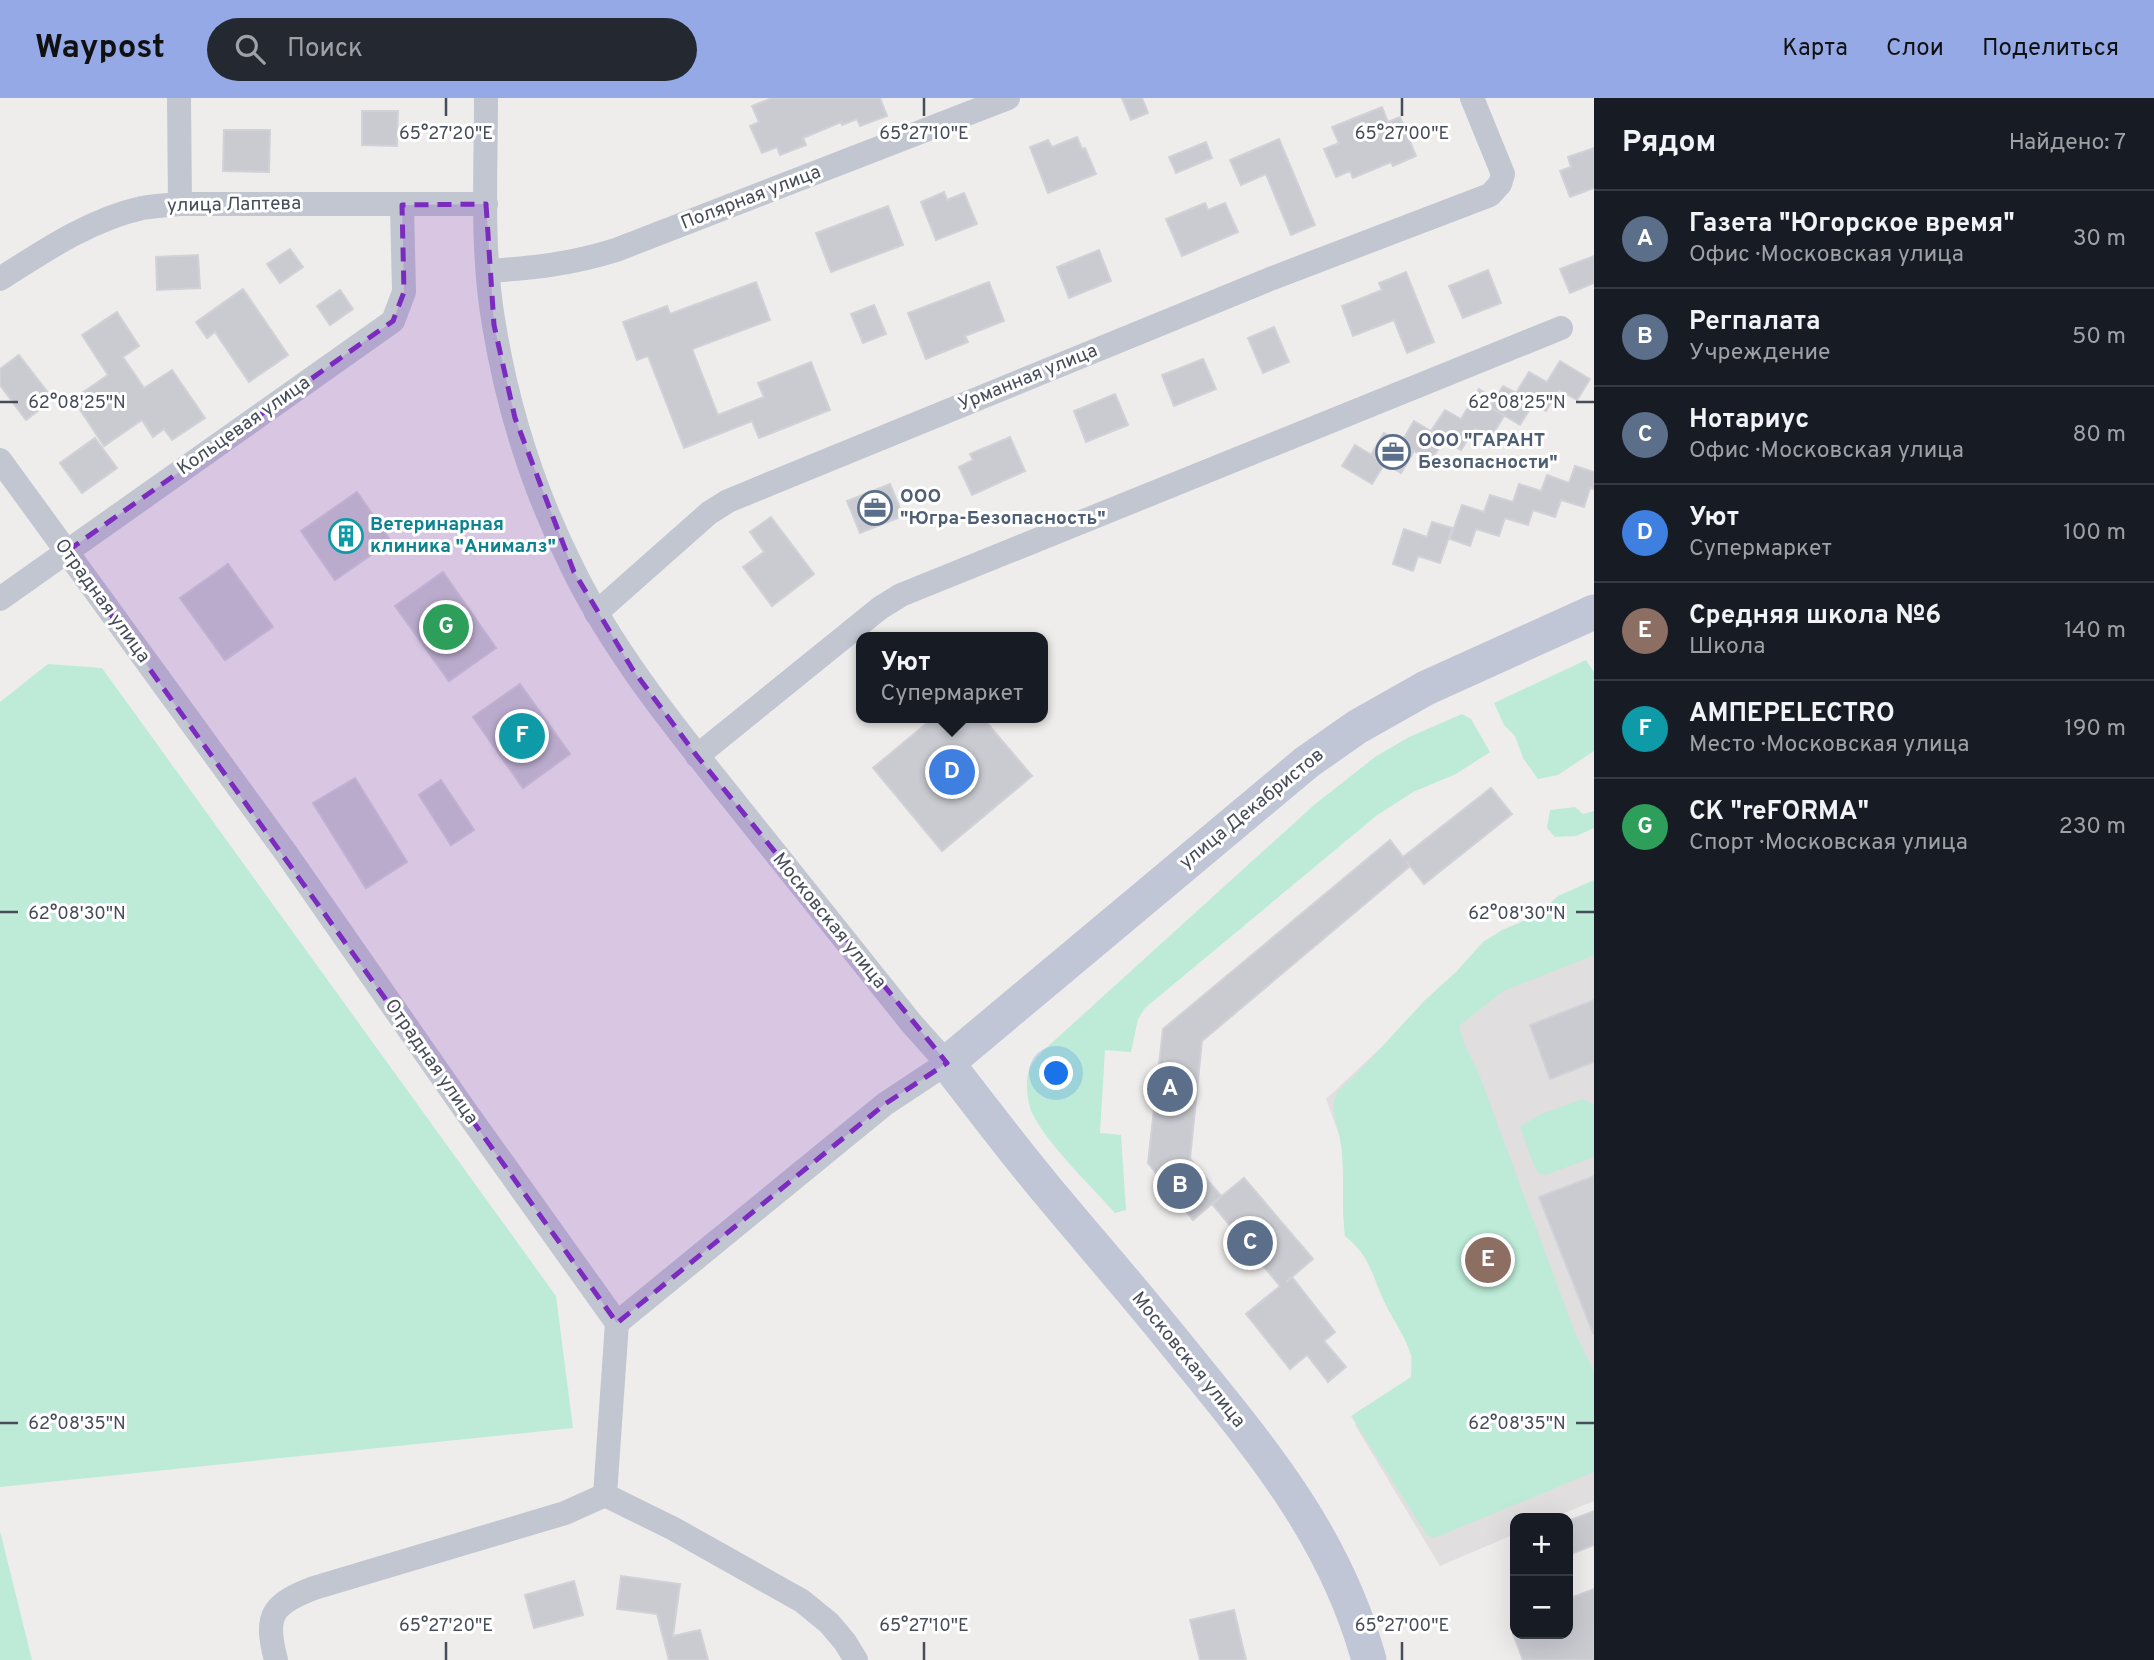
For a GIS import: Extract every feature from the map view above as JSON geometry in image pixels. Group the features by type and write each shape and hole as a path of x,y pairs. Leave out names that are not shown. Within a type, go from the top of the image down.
{"main road":[{"name":"улица Декабристов","path":"947,1063 1307,762 1347,734 1426,688 1594,612"},
{"name":"Московская улица","path":"947,1063 1042,1184 1267,1457 1328,1552 1350,1603 1369,1660"}],"street":[{"path":"179,98 180,204"},
{"name":"Московская улица","path":"486,98 488,271 494,325 515,418 535,482 555,532 596,612 633,670 697,756 913,1025 947,1063"},
{"name":"Полярная улица","path":"488,271 580,261 616,250 1008,98"},
{"name":"Урманная улица","path":"596,612 709,513 728,501 1270,279 1490,195 1500,184 1503,174 1472,98"},
{"name":"улица Лаптева","path":"0,279 56,243 107,219 143,208 180,204 486,204"},
{"name":"Кольцевая улица","path":"0,599 393,321 404,292 402,205"},
{"path":"697,756 901,594 1561,328"},
{"name":"Отрадная улица","path":"0,460 286,853 617,1323"},
{"path":"605,1495 612,1409 613,1350 617,1323 885,1104 947,1063"},
{"path":"276,1660 270,1625 276,1610 291,1597 565,1513 605,1495"},
{"path":"605,1495 674,1529 802,1601 829,1623 856,1660"}],"highlighted area":[{"path":"486,204 494,325 515,418 574,572 633,670 697,756 947,1063 885,1104 617,1323 66,552 393,321 404,292 402,205"}],"shaded area":[{"path":"1594,887 1594,1501 1564,1513 1510,1513 1510,1536 1440,1566 1355,1425 1428,1378 1326,1099 1433,999"}],"green space":[{"path":"1586,660 1594,672 1594,751 1558,775 1538,779 1523,758 1515,736 1504,725 1494,703"},
{"path":"48,664 102,668 556,1296 573,1428 0,1487 0,702"},
{"path":"1462,714 1471,719 1490,752 1456,774 1413,792 1376,816 1145,1008 1138,1019 1131,1052 1105,1050 1100,1133 1121,1135 1126,1210 1115,1213 1059,1151 1032,1113 1027,1086 1029,1070 1034,1061 1314,805 1375,757 1409,737"},
{"path":"1575,807 1583,814 1594,811 1594,828 1576,836 1555,837 1547,828 1550,810"},
{"path":"1594,880 1594,955 1503,991 1459,1026 1575,1333 1594,1372 1594,1472 1434,1538 1427,1535 1351,1416 1411,1377 1411,1355 1369,1266 1360,1251 1345,1236 1341,1143 1334,1102 1342,1086 1353,1078 1483,942 1502,930 1536,916 1558,896"},
{"path":"1582,1099 1594,1105 1594,1157 1541,1175 1535,1168 1520,1127 1539,1115"},
{"path":"0,1531 32,1660 0,1660"}],"building":[{"path":"772,98 880,98 887,116 860,126 857,119 842,125 841,122 803,138 806,145 780,155 777,147 762,153 750,126 759,122 752,106"},
{"path":"1122,98 1142,98 1148,113 1131,120"},
{"path":"1382,107 1388,122 1400,117 1416,156 1393,166 1391,162 1353,178 1350,171 1336,177 1324,149 1339,143 1332,127"},
{"path":"362,111 398,111 397,146 362,145"},
{"path":"224,130 270,130 269,172 223,171"},
{"path":"1077,137 1096,174 1048,193 1030,147 1048,140 1052,147"},
{"path":"1279,139 1315,225 1291,235 1266,174 1241,185 1230,160"},
{"path":"1206,142 1212,158 1176,173 1169,157"},
{"path":"1594,148 1594,188 1570,197 1560,171 1571,167 1568,157"},
{"path":"944,192 947,200 964,193 977,224 936,240 921,202"},
{"path":"1205,203 1208,210 1225,203 1238,232 1182,256 1166,219"},
{"path":"888,206 903,245 831,272 816,233"},
{"path":"290,249 303,267 280,283 267,264"},
{"path":"1099,250 1111,281 1069,298 1057,267"},
{"path":"198,255 200,288 157,290 156,257"},
{"path":"1594,256 1594,283 1570,293 1560,269"},
{"path":"1488,270 1501,303 1463,318 1449,286"},
{"path":"1406,272 1434,342 1407,353 1394,320 1353,336 1342,306 1382,290 1379,283"},
{"path":"756,282 770,320 692,349 718,415 764,397 758,383 811,362 830,410 759,438 752,421 684,448 648,356 637,360 623,322 667,306 670,314"},
{"path":"989,282 1004,321 965,336 968,342 926,359 908,313"},
{"path":"243,289 288,355 249,382 215,332 207,338 196,322"},
{"path":"340,290 353,309 330,325 317,306"},
{"path":"874,305 886,334 863,343 851,314"},
{"path":"117,312 139,346 123,357 144,388 172,370 205,418 172,440 164,429 153,437 142,420 104,446 73,399 108,375 82,335"},
{"path":"1274,327 1289,362 1263,373 1248,338"},
{"path":"19,355 53,399 26,420 0,385 0,369"},
{"path":"1203,359 1216,389 1174,406 1162,375"},
{"path":"1560,361 1590,379 1577,400 1559,390 1546,411 1533,404 1520,425 1490,407 1503,386 1516,393 1529,372 1547,382"},
{"path":"1479,389 1493,398 1488,406 1504,416 1491,437 1475,428 1461,450 1431,431 1445,410 1461,419"},
{"path":"1115,394 1128,425 1086,442 1074,411"},
{"path":"1414,421 1444,439 1431,461 1401,443"},
{"path":"1384,433 1414,451 1401,473 1371,455"},
{"path":"1010,437 1025,471 972,495 959,467 973,460 970,454"},
{"path":"95,438 117,468 82,493 60,463"},
{"path":"1355,445 1385,463 1372,484 1342,466"},
{"path":"1575,466 1594,472 1594,489 1590,488 1584,507 1561,500 1555,517 1533,510 1528,525 1505,518 1499,536 1476,529 1470,546 1450,539 1462,505 1484,512 1490,495 1513,502 1519,484 1541,491 1547,475 1569,483"},
{"path":"890,484 903,516 860,533 847,501"},
{"name":"Ветеринарная клиника \"Анималз\"","path":"357,492 391,541 335,580 301,531"},
{"path":"771,517 814,574 772,606 743,567 764,552 750,532"},
{"path":"1432,522 1452,528 1440,563 1418,556 1413,571 1393,564 1404,529 1427,537"},
{"path":"228,564 273,627 225,660 180,598"},
{"path":"443,572 496,648 449,681 395,606"},
{"path":"520,684 570,754 523,788 473,717"},
{"path":"927,723 987,723 1032,776 942,851 873,768"},
{"path":"355,778 407,862 366,888 313,803"},
{"path":"441,780 474,830 451,845 419,795"},
{"path":"1491,788 1512,814 1424,884 1410,866 1202,1041 1190,1159 1221,1196 1193,1220 1148,1163 1163,1029 1390,840 1403,857"},
{"path":"1594,1000 1594,1062 1550,1079 1530,1025"},
{"path":"1594,1176 1594,1333 1593,1333 1539,1197"},
{"path":"1244,1178 1313,1259 1286,1282 1292,1277 1335,1332 1324,1341 1346,1367 1328,1382 1307,1355 1290,1369 1246,1314 1280,1286 1212,1204"},
{"path":"1594,1511 1594,1545 1573,1553 1573,1519"},
{"path":"621,1576 680,1584 673,1636 700,1630 708,1660 669,1660 657,1614 617,1609"},
{"path":"574,1581 583,1615 534,1628 525,1595"},
{"path":"1594,1589 1594,1660 1523,1660 1515,1639 1573,1639 1573,1597"},
{"path":"1234,1610 1246,1660 1200,1660 1190,1620"}],"place":[{"name":"ООО \"ГАРАНТ Безопасности\"","path":"1393,452"},
{"name":"ООО \"Югра-Безопасность\"","path":"875,508"},
{"name":"Ветеринарная клиника \"Анималз\"","path":"346,536"},
{"name":"СК \"reFORMA\"","path":"446,627"},
{"name":"АМПЕРELECTRO","path":"522,736"},
{"name":"Уют","path":"952,772"},
{"name":"Газета \"Югорское время\"","path":"1170,1089"},
{"name":"Регпалата","path":"1180,1186"},
{"name":"Нотариус","path":"1250,1243"},
{"name":"Средняя школа №6","path":"1488,1260"}]}
